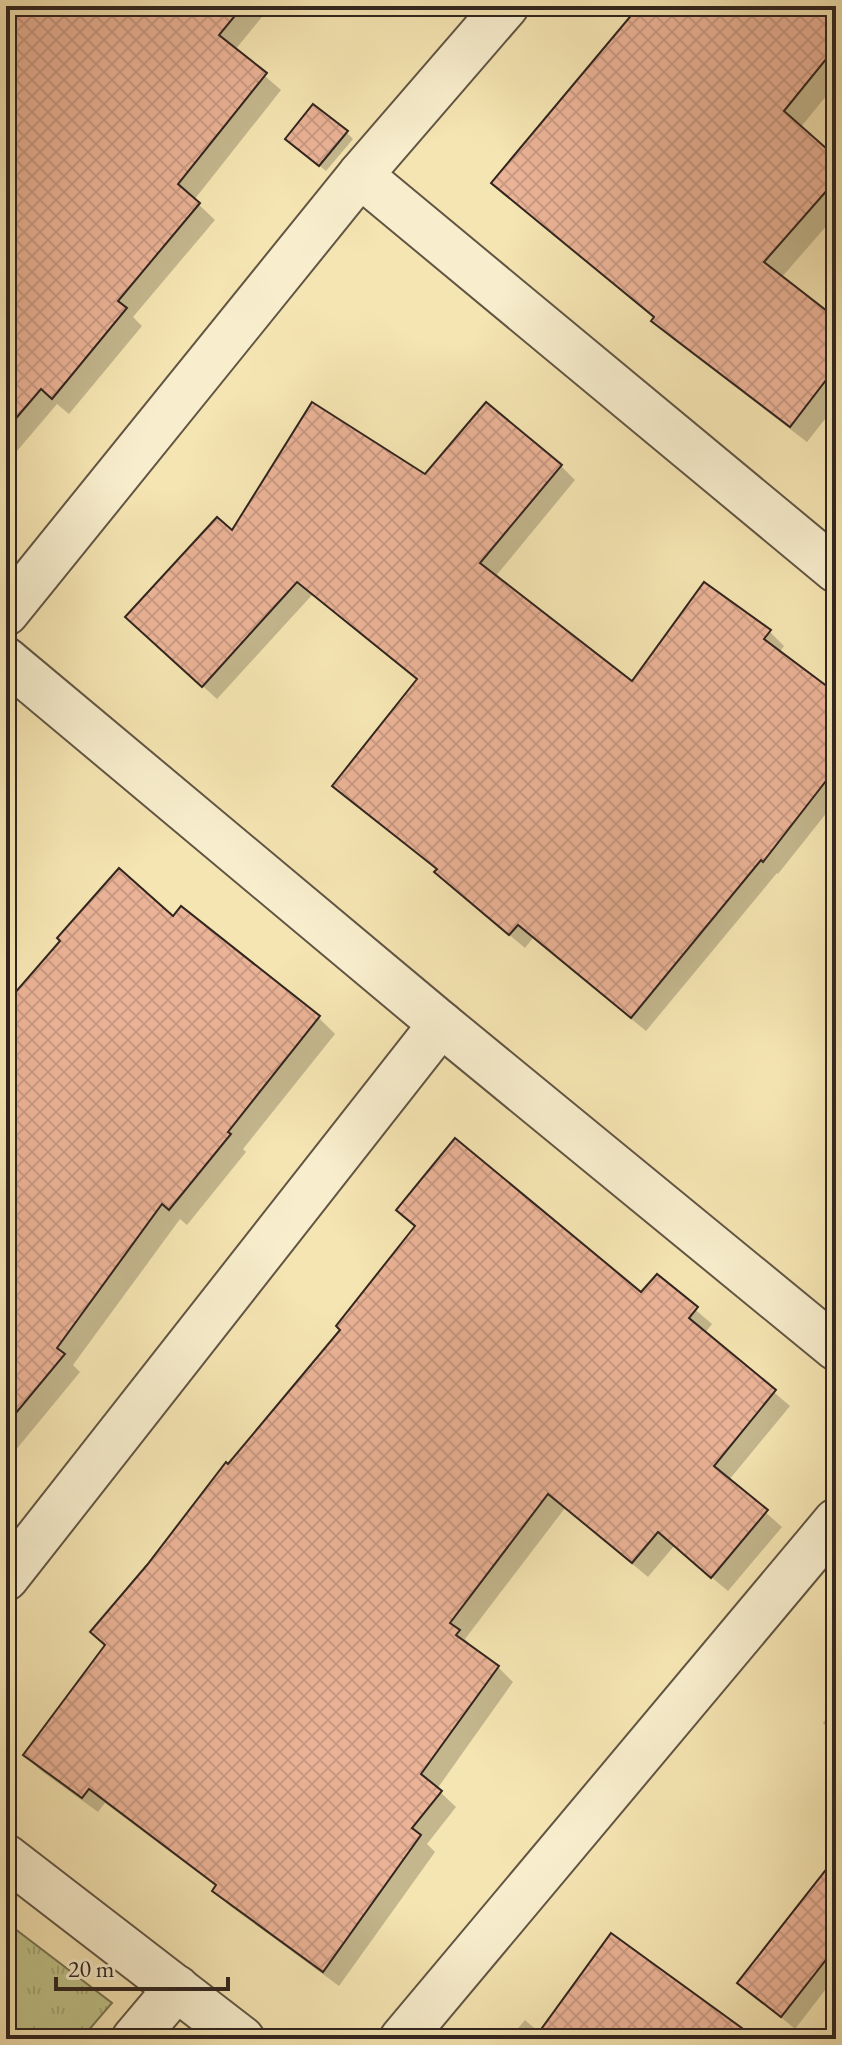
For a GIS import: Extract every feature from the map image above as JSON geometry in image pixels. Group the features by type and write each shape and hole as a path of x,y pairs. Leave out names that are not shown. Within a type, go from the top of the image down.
{"street":[{"path":"6,613 360,175 506,6"},
{"path":"360,175 832,559"},
{"path":"6,660 441,1024 836,1348"},
{"path":"6,1578 441,1024"},
{"path":"402,2039 836,1521"},
{"path":"6,1857 242,2039"},
{"path":"134,2039 177,1988"}],"green space":[{"path":"6,1922 112,2003 81,2039 6,2039"}],"building":[{"path":"6,6 243,6 219,35 267,73 178,184 200,203 118,301 127,308 52,399 41,389 6,430"},
{"path":"639,6 836,6 836,47 784,111 836,157 836,180 764,262 836,318 836,367 790,427 651,321 654,317 491,183"},
{"path":"313,104 348,131 319,166 285,139"},
{"path":"312,402 425,474 486,402 562,465 480,563 632,681 704,582 771,630 764,639 836,693 836,768 763,862 761,860 631,1018 518,925 509,935 434,872 437,869 332,786 417,679 297,582 202,687 125,617 217,517 232,530"},
{"path":"119,868 173,916 181,906 320,1016 169,1210 162,1204 57,1348 65,1354 6,1425 6,1003 60,941 57,938"},
{"path":"455,1138 641,1292 657,1274 698,1307 689,1318 776,1390 714,1466 768,1510 711,1578 658,1532 632,1563 548,1494 450,1623 460,1630 456,1635 499,1666 421,1774 442,1791 412,1828 421,1835 323,1972 212,1891 216,1885 89,1789 82,1798 23,1755 105,1645 90,1632 147,1565 226,1462 228,1464 340,1330 336,1326 415,1226 396,1210"},
{"path":"836,1857 836,1947 781,2017 737,1983"},
{"path":"611,1933 757,2039 534,2039"}]}
